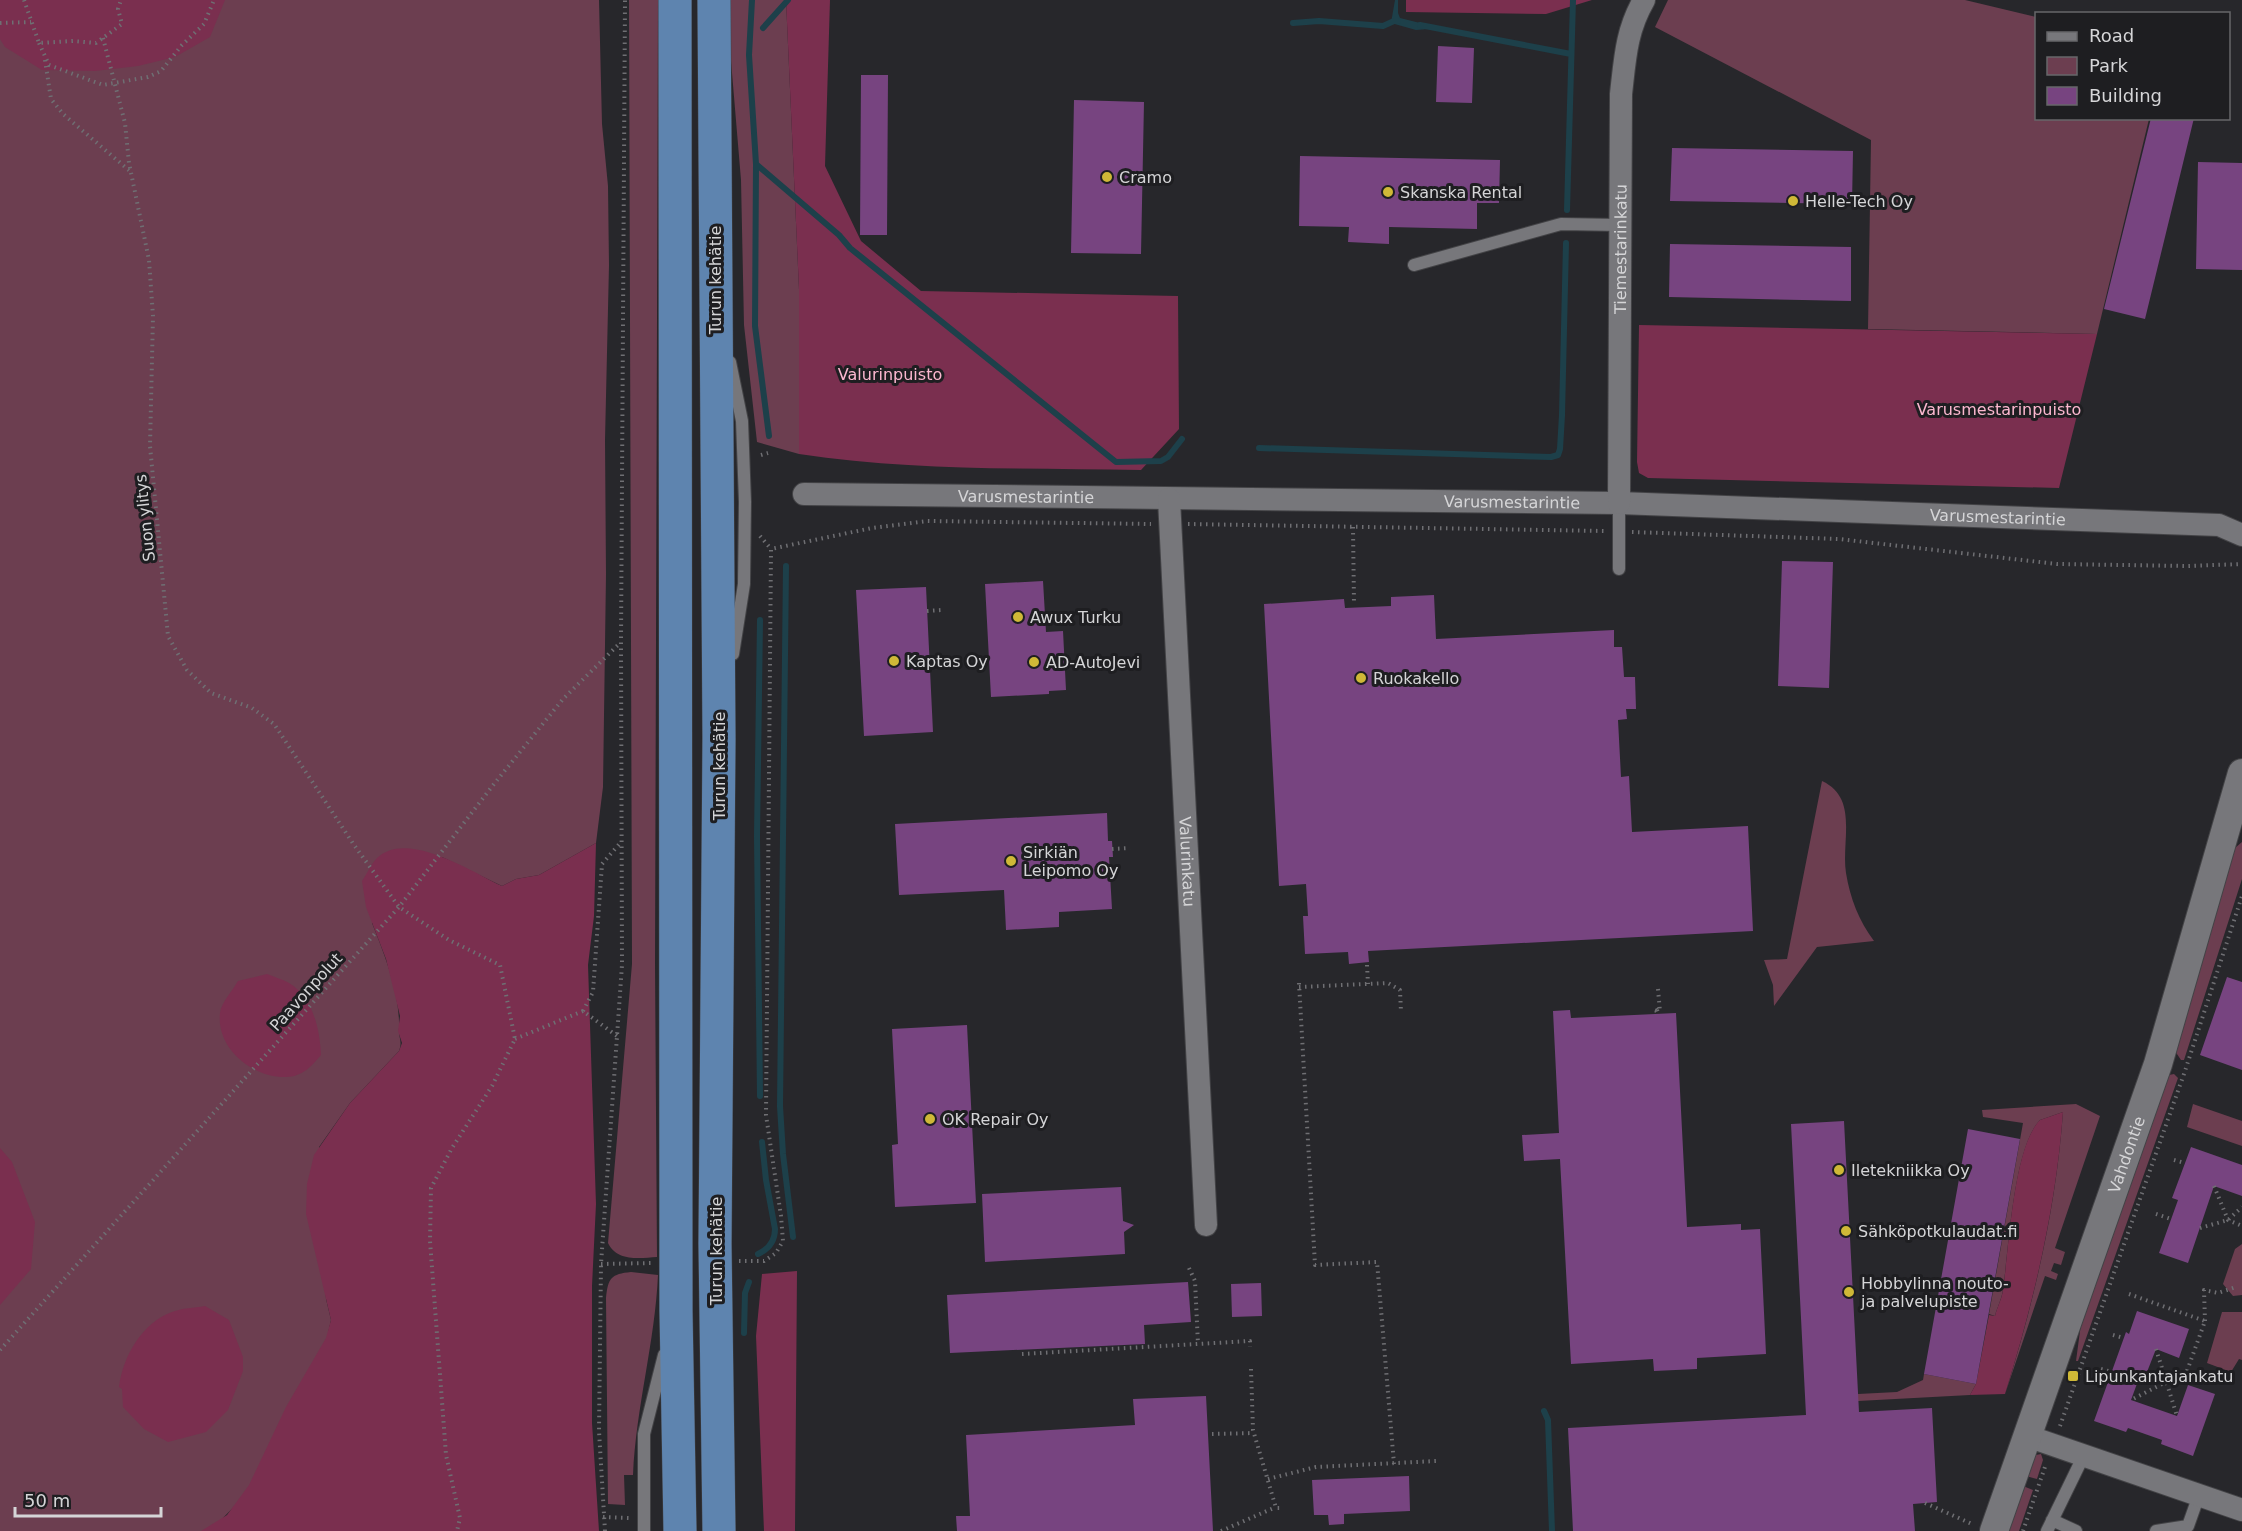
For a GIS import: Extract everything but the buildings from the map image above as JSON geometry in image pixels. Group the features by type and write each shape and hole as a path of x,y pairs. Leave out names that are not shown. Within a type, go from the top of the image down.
{"highway":[{"path":"675,0 676,1311 680,1531"},
{"name":"Turun kehätie","path":"714,0 719,738 715,1244 719,1531"}],"street":[{"name":"Tiemestarinkatu","path":"1619,503 1621,94 1626,42 1644,0"},
{"name":"Varusmestarintie","path":"804,494 1619,503 2218,525 2242,535"},
{"name":"Valurinkatu","path":"1170,499 1206,1225"},
{"name":"Varusmestarintie","path":"2218,525 2242,513"},
{"name":"Vahdontie","path":"1983,1527 2040,1441 2234,826 2242,773"},
{"path":"2040,1441 2242,1510"}],"lane":[{"path":"1414,265 1561,224 1619,225"},
{"path":"1619,503 1619,569"},
{"path":"644,1531 644,1434 676,1311"},
{"path":"2076,1531 2049,1526 2084,1455"},
{"path":"2156,1531 2187,1529 2199,1495"}],"path":[{"path":"24,0 49,65 103,85 148,77 161,71 182,45 204,24 214,0"},
{"path":"39,43 73,41 96,43 122,24 118,9 121,0"},
{"path":"605,1531 599,1431 601,1264 622,964 621,642 625,0"},
{"path":"0,23 31,22"},
{"name":"Suon ylitys","path":"103,38 125,123 131,172 149,260 153,316 150,446 168,636 187,670 211,693 252,708 274,724 399,907"},
{"path":"44,54 51,99 63,114 131,172"},
{"path":"761,455 768,453"},
{"path":"771,549 863,530 927,521 1619,531 1839,539 2057,564 2137,566 2242,564"},
{"path":"1353,527 1353,604"},
{"path":"735,1262 764,1261 776,1253 783,1241 766,1115 771,549 759,536"},
{"path":"927,611 942,610"},
{"name":"Paavonpolut","path":"0,1350 399,907 563,699 621,642"},
{"path":"515,1039 583,1011 593,992 602,864 622,841"},
{"path":"1112,849 1130,848"},
{"path":"2023,1531 2040,1441 2185,1071 2242,896"},
{"path":"399,907 448,940 500,965 515,1039 492,1086 452,1148 431,1188 430,1240 446,1455 460,1518 457,1531"},
{"path":"1367,965 1368,984"},
{"path":"1394,1464 1377,1262 1316,1265 1299,985 1388,983 1400,990 1401,1011"},
{"path":"1658,989 1658,1012"},
{"path":"583,1011 617,1036"},
{"path":"2174,1160 2185,1163"},
{"path":"2214,1186 2228,1220 2242,1226"},
{"path":"2200,1228 2228,1220 2242,1207"},
{"path":"2156,1214 2171,1219"},
{"path":"601,1264 657,1263"},
{"path":"1190,1269 1195,1281 1198,1344"},
{"path":"2131,1400 2187,1371 2205,1321 2204,1290 2218,1293 2236,1287"},
{"path":"2128,1294 2205,1321"},
{"path":"2114,1335 2124,1338"},
{"path":"1022,1354 1250,1341 1250,1347"},
{"path":"2156,1349 2168,1381 2177,1416"},
{"path":"1221,1531 1279,1507 1254,1433 1251,1369"},
{"path":"2101,1369 2112,1372"},
{"path":"1212,1434 1254,1433"},
{"path":"1268,1479 1309,1467 1436,1461"},
{"path":"1924,1503 1983,1527"},
{"path":"603,1517 631,1518"}],"green space":[{"path":"0,0 599,0 602,124 608,186 609,265 605,440 603,787 596,843 539,875 516,879 502,886 442,857 372,923 387,961 394,988 401,1044 399,1051 350,1103 319,1147 326,1299 331,1320 328,1333 331,1409 210,1531 0,1531"},
{"path":"0,0 225,0 210,37 175,57 138,66 95,71 42,70 5,47 0,39"},
{"path":"629,0 658,0 655,964 657,1257 636,1258 617,1253 608,1243 632,964"},
{"path":"731,0 786,0 799,289 799,454 757,442 744,325 741,180 731,61"},
{"name":"Valurinpuisto","path":"786,0 830,0 825,166 861,241 921,291 1178,296 1179,429 1141,470 927,466 799,454 799,289"},
{"path":"1406,0 1592,0 1546,14 1406,12"},
{"path":"1668,0 1965,0 2035,17 2035,120 2149,120 2097,334 1868,329 1871,140 1655,27"},
{"name":"Varusmestarinpuisto","path":"1639,325 2097,334 2059,488 1648,478 1639,473 1637,462"},
{"path":"1822,781 1841,798 1845,809 1846,873 1860,917 1874,941 1817,947 1774,1006 1773,985 1764,960 1787,959"},
{"path":"2242,842 2242,879 2184,1060 2181,1060 2175,1051 2235,848"},
{"path":"596,843 594,916 588,965 596,1204 592,1286 592,1423 599,1531 201,1531 227,1515 249,1485 286,1407 326,1338 331,1320 306,1214 307,1184 314,1155 350,1103 399,1051 402,1043 398,1031 400,1016 386,959 366,907 362,881 377,858 390,850 405,848 422,850 440,856 502,886 516,879 539,875"},
{"path":"267,974 297,989 309,1005 317,1025 321,1055 310,1067 292,1077 274,1076 250,1067 230,1049 220,1026 221,1009 238,981"},
{"path":"2174,1074 2178,1078 2078,1361 2076,1361 2082,1316 2169,1075"},
{"path":"2076,1104 2100,1116 2055,1248 2065,1252 2061,1265 2054,1263 2051,1271 2058,1274 2056,1280 2045,1276 2005,1394 2042,1255 2055,1184 2063,1112 2040,1120 2031,1134 2024,1153 2014,1200 2002,1293 1995,1316 1989,1314 2023,1123 1983,1117 1982,1110"},
{"path":"2193,1104 2242,1121 2242,1146 2187,1127"},
{"path":"2063,1112 2055,1183 2042,1254 2005,1394 1970,1395 1976,1384 1989,1315 1995,1316 2002,1293 2014,1200 2024,1152 2031,1133 2040,1120"},
{"path":"0,1148 12,1162 35,1222 31,1269 0,1305"},
{"path":"2242,1244 2242,1295 2233,1296 2223,1284 2235,1249"},
{"path":"797,1271 795,1531 764,1531 756,1336 762,1274"},
{"path":"631,1272 658,1275 656,1300 633,1475 624,1475 625,1505 608,1504 606,1298 612,1278"},
{"path":"205,1306 229,1320 243,1357 243,1371 228,1410 206,1432 168,1442 144,1429 123,1407 122,1389 119,1387 121,1375 136,1342 152,1324 161,1317 176,1311"},
{"path":"2222,1312 2242,1312 2242,1360 2239,1359 2231,1372 2207,1363"},
{"path":"1924,1374 1976,1384 1970,1395 1858,1401 1858,1394 1897,1392 1923,1380"},
{"path":"2041,1454 2043,1460 2037,1479 2026,1476 2036,1455"},
{"path":"2023,1486 2033,1490 2019,1531 2007,1531"}],"water":[{"path":"1395,0 1398,0 1400,18 1428,25 1428,29 1416,30 1391,23"}],"waterway":[{"path":"752,0 749,55 756,164"},
{"path":"763,28 788,0"},
{"path":"1567,210 1573,0"},
{"path":"1293,23 1319,21 1383,26 1398,21"},
{"path":"1420,25 1571,54"},
{"path":"769,436 755,326 756,164 839,235 850,248 1116,462 1161,461 1168,457 1182,439"},
{"path":"1259,448 1551,457 1558,455 1562,415 1566,243"},
{"path":"786,566 780,1106 793,1237"},
{"path":"760,620 757,837 760,1096"},
{"path":"758,1254 771,1244 775,1229 762,1142"},
{"path":"744,1333 745,1293 749,1282"},
{"path":"1544,1411 1548,1420 1552,1531"}],"place":[{"name":"Cramo","path":"1107,177"},
{"name":"Skanska Rental","path":"1388,192"},
{"name":"Helle-Tech Oy","path":"1793,201"},
{"name":"Awux Turku","path":"1018,617"},
{"name":"Kaptas Oy","path":"894,661"},
{"name":"AD-AutoJevi","path":"1034,662"},
{"name":"Ruokakello","path":"1361,678"},
{"name":"Sirkiän Leipomo Oy","path":"1011,861"},
{"name":"OK Repair Oy","path":"930,1119"},
{"name":"Iletekniikka Oy","path":"1839,1170"},
{"name":"Sähköpotkulaudat.fi","path":"1846,1231"},
{"name":"Hobbylinna nouto- ja palvelupiste","path":"1849,1292"},
{"name":"Lipunkantajankatu","path":"2073,1376"}]}
